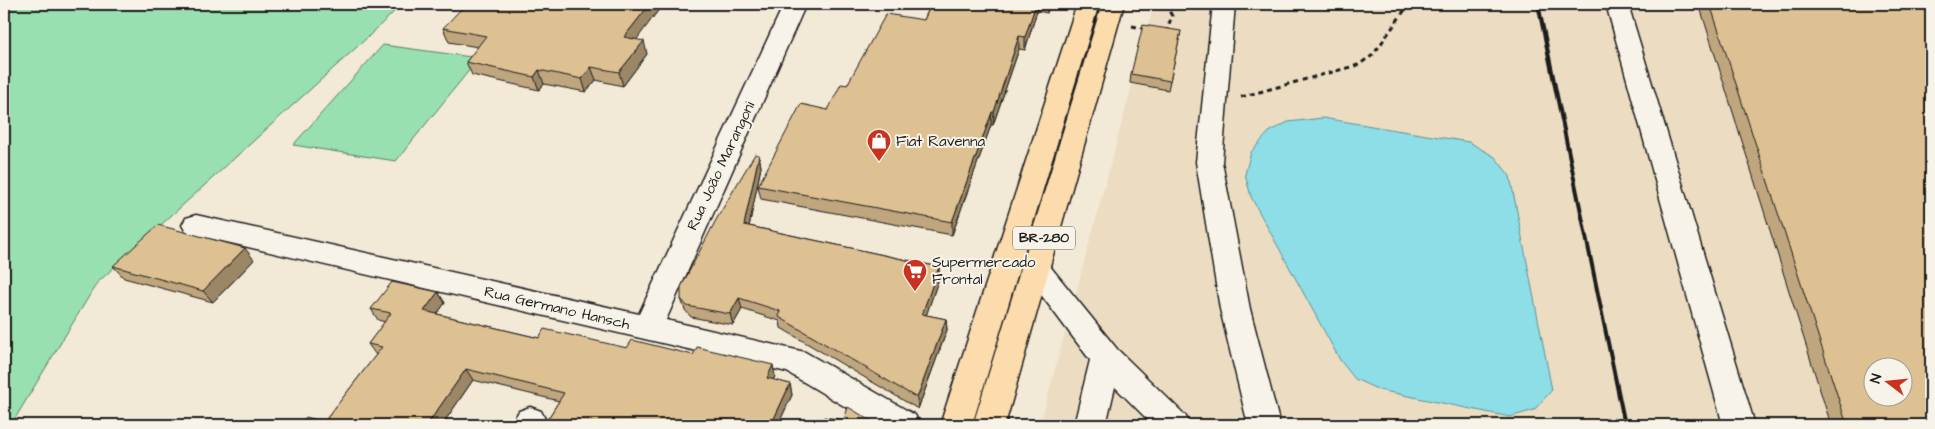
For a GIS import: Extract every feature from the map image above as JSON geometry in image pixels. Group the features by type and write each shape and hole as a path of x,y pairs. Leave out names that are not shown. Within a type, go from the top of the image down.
{"highway":[{"name":"BR-280","path":"989,425 1035,268 1102,10"},
{"name":"BR-280","path":"956,425 1102,10"}],"street":[{"name":"Rua João Marangoni","path":"646,328 796,4"},
{"path":"1224,4 1209,162 1235,309 1264,425"},
{"path":"1617,4 1739,425"},
{"name":"Rua Germano Hansch","path":"196,225 794,361 904,425"},
{"path":"1035,268 1106,358 1174,425"},
{"path":"1090,425 1106,358"}],"path":[{"path":"1159,31 1167,32 1172,16 1165,4"},
{"path":"1214,104 1358,66 1373,55 1409,4"},
{"path":"1102,10 1150,30"}],"shaded area":[{"path":"1154,4 1931,4 1931,425 1040,425"}],"green space":[{"path":"4,4 402,4 97,283 11,425 4,425"},
{"path":"383,45 479,58 396,161 293,145"}],"water":[{"path":"1323,118 1469,142 1495,157 1510,176 1552,390 1534,410 1510,417 1379,390 1355,379 1340,360 1251,197 1245,174 1251,152 1269,132 1288,122"}],"building":[{"path":"466,4 650,4 624,37 644,41 619,72 591,67 582,79 539,70 534,77 466,62 486,36 443,28"},
{"name":"Fiat Ravenna","path":"931,4 1036,4 1025,37 1019,36 994,112 992,112 952,222 758,186 801,104 828,110 841,84 847,85 886,14 924,20"},
{"path":"1710,4 1931,4 1931,425 1847,425"},
{"path":"1143,25 1181,31 1170,81 1131,74"},
{"path":"755,154 759,155 744,225 939,267 922,314 946,319 917,398 779,317 780,311 739,298 730,314 687,306 681,299 681,287 716,220"},
{"path":"158,225 245,248 203,291 113,266"},
{"path":"392,282 438,292 424,311 539,338 544,329 627,348 632,340 693,355 697,347 773,365 767,378 790,384 771,425 544,425 564,393 466,369 427,425 299,425 306,417 324,422 382,347 368,344 391,313 371,309"},
{"path":"848,407 878,425 821,425 824,417 844,420"}],"railway":[{"path":"1538,4 1625,425"}],"place":[{"name":"Fiat Ravenna","path":"879,162"},
{"name":"Supermercado Frontal","path":"915,292"}]}
